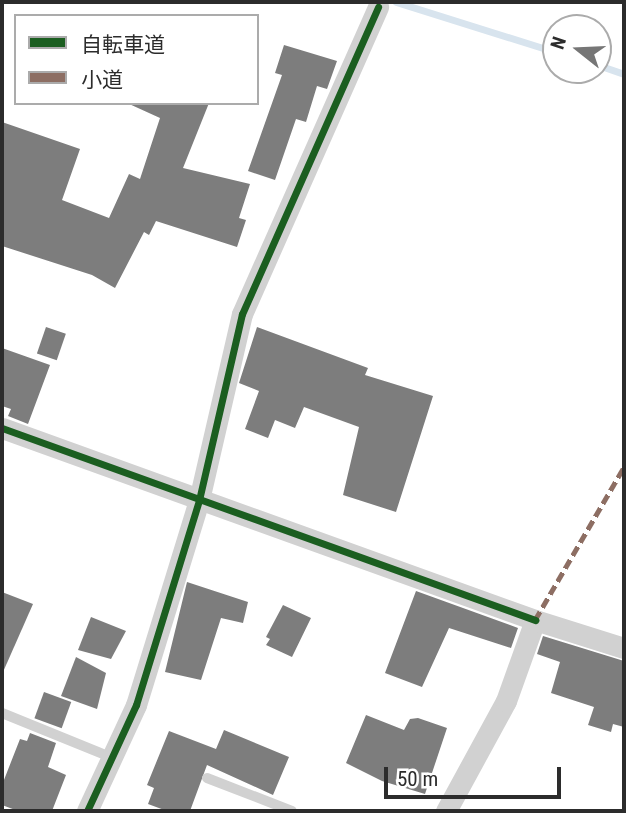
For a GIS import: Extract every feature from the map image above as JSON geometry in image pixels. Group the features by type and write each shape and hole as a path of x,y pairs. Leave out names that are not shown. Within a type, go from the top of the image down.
{"street":[{"path":"86,811 136,705 199,500 242,314 378,7"},
{"path":"2,428 535,620 624,648"},
{"path":"446,811 506,701 535,620"}],"lane":[{"path":"2,713 113,758"},
{"path":"208,778 292,811"}],"building":[{"path":"284,45 337,61 327,89 317,86 306,122 296,119 275,180 248,171 282,75 275,73"},
{"path":"131,105 208,105 183,168 250,184 239,218 246,220 237,247 156,221 149,235 144,232 115,288 92,275 2,246 2,122 80,149 62,200 109,218 129,174 140,179 160,118"},
{"path":"46,327 66,334 57,360 37,353"},
{"path":"257,327 368,368 365,375 433,396 396,512 343,495 359,427 304,407 295,428 275,420 268,438 245,429 259,391 239,383"},
{"path":"2,348 50,365 28,424 8,416 11,409 2,406"},
{"path":"187,582 248,602 243,623 221,618 201,680 165,672"},
{"path":"416,591 518,628 511,648 449,628 422,687 385,673"},
{"path":"2,592 33,604 3,672 2,672"},
{"path":"283,605 311,618 292,657 266,645 270,639 266,637"},
{"path":"91,617 126,631 111,659 78,650"},
{"path":"543,636 624,661 624,727 613,724 611,732 588,725 594,707 551,693 560,662 537,654"},
{"path":"76,657 106,673 97,709 61,696"},
{"path":"44,692 71,702 62,728 34,718"},
{"path":"366,715 404,730 410,719 418,718 447,728 425,794 382,781 346,763"},
{"path":"224,730 289,757 273,795 207,765 190,811 167,811 148,804 154,788 147,785 169,731 216,749"},
{"path":"30,733 56,743 48,767 66,775 52,811 18,811 2,805 2,785 20,739 27,741"}],"waterway":[{"path":"396,2 542,48"},
{"path":"612,70 624,74"}],"marked path":[{"path":"535,620 624,467"}],"cycle path":[{"path":"87,811 136,705 199,500 242,314 378,7"},
{"path":"2,428 535,620"}]}
